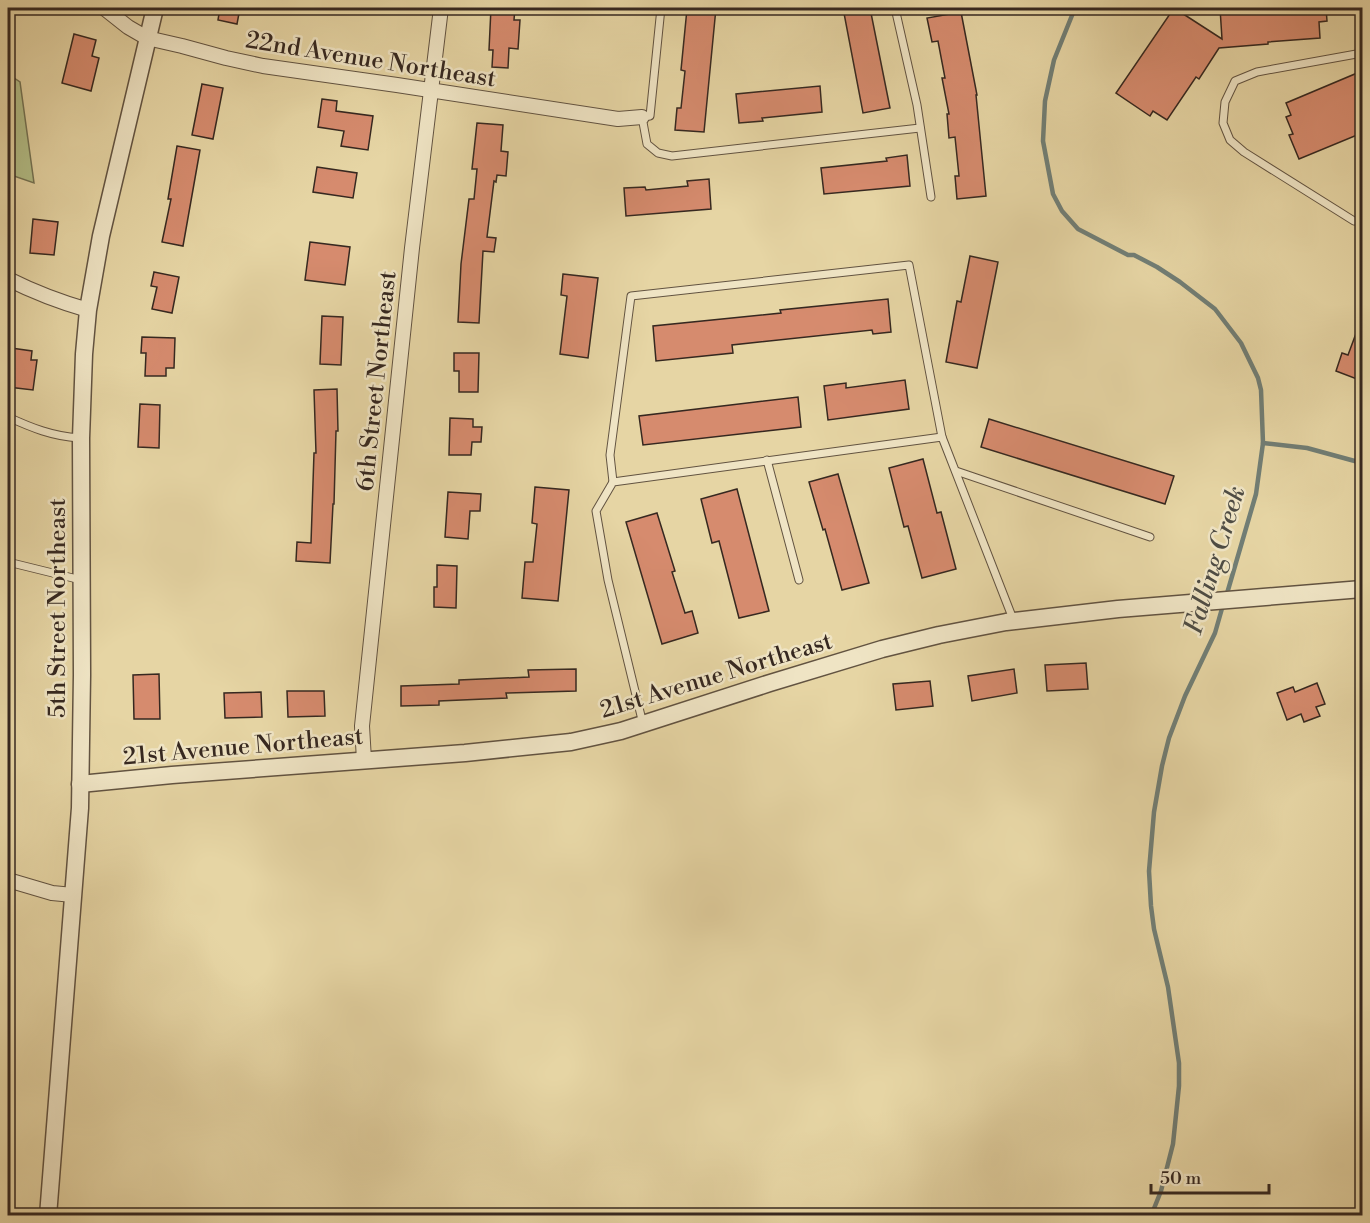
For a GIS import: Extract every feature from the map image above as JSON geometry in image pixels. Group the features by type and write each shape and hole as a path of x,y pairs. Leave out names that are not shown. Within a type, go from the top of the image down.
{"street":[{"name":"22nd Avenue Northeast","path":"104,8 128,27 147,38 263,66 618,120 642,117"},
{"name":"5th Street Northeast","path":"48,1215 80,808 81,438 84,354 88,310 101,236 155,8"},
{"name":"6th Street Northeast","path":"364,760 362,726 412,248 441,8"},
{"path":"8,279 28,289 88,310"},
{"name":"21st Avenue Northeast","path":"80,784 571,742 621,731 882,649 939,635 1013,621 1129,608 1362,589"},
{"path":"8,880 52,893 73,895"}],"lane":[{"path":"661,8 650,116 642,117 647,144 658,153 672,156 920,129"},
{"path":"894,8 917,105 931,197"},
{"path":"1354,221 1244,152 1230,140 1223,123 1225,102 1235,81 1257,72 1362,52"},
{"path":"643,724 608,580 596,511 612,482 610,454 631,296 909,265 942,437 1013,621"},
{"path":"8,417 42,432 81,438"},
{"path":"612,482 942,437"},
{"path":"767,460 799,580"},
{"path":"956,471 1150,537"},
{"path":"8,562 81,580"}],"green space":[{"path":"8,74 20,82 34,183 8,174"}],"building":[{"path":"220,8 240,8 237,24 218,20"},
{"path":"491,8 515,8 514,20 520,20 518,49 509,48 508,68 492,67 493,50 489,50"},
{"path":"716,8 704,132 675,130 677,108 681,108 685,71 681,70 687,9"},
{"path":"843,8 870,8 890,108 863,113"},
{"path":"1174,8 1222,39 1220,8 1326,8 1327,21 1319,22 1320,38 1219,48 1199,79 1196,77 1167,120 1153,111 1150,116 1116,93"},
{"path":"961,12 977,95 986,196 957,199 955,176 959,176 955,137 949,138 947,114 949,114 942,78 945,78 938,41 932,42 927,18"},
{"path":"74,34 96,40 92,56 99,58 91,91 62,83"},
{"path":"1362,71 1362,133 1299,159 1289,135 1293,134 1286,117 1291,115 1286,103"},
{"path":"202,84 223,88 213,139 192,135"},
{"path":"820,86 822,112 762,118 763,121 739,123 736,94"},
{"path":"322,99 337,101 336,111 373,116 368,150 341,146 344,131 318,127"},
{"path":"477,123 503,125 501,151 508,152 506,176 497,175 496,182 494,181 487,237 496,238 494,252 483,251 479,323 458,322 461,264 469,199 474,199 477,169 472,169"},
{"path":"177,146 200,150 183,246 162,242 171,199 168,199"},
{"path":"907,155 910,186 824,194 821,168 887,161 886,158"},
{"path":"317,167 357,173 353,198 313,192"},
{"path":"709,179 711,209 626,216 624,188 645,187 646,190 688,186 687,181"},
{"path":"33,219 58,222 54,255 30,253"},
{"path":"310,242 350,247 345,285 305,280"},
{"path":"970,256 998,262 977,368 946,362 957,301 961,302"},
{"path":"154,272 179,277 172,313 152,309 157,287 151,286"},
{"path":"563,274 598,278 588,358 560,354 567,296 561,295"},
{"path":"888,299 891,332 873,334 872,330 732,345 733,353 656,361 653,326"},
{"path":"322,316 343,317 341,365 320,364"},
{"path":"1361,320 1362,381 1336,371 1342,353 1348,355"},
{"path":"142,337 175,338 174,368 166,368 166,376 145,376 146,353 141,353"},
{"path":"11,348 32,351 31,360 37,360 33,390 8,387"},
{"path":"454,353 479,353 478,392 459,392 459,371 454,371"},
{"path":"905,380 909,409 828,420 824,386 846,383 846,388"},
{"path":"337,389 338,431 336,431 330,563 296,561 297,542 311,543 314,453 316,453 314,390"},
{"path":"798,397 801,427 643,445 639,416"},
{"path":"140,404 160,405 159,448 138,447"},
{"path":"450,418 473,419 473,427 482,427 481,442 472,442 471,455 449,455"},
{"path":"989,419 1174,476 1165,504 981,447"},
{"path":"923,459 937,513 941,512 956,569 922,578 908,526 904,527 889,468"},
{"path":"838,474 869,583 842,590 809,482"},
{"path":"535,487 569,490 558,601 522,598 525,562 533,562 537,524 532,523"},
{"path":"737,489 769,611 739,618 719,541 712,543 701,499"},
{"path":"448,492 481,494 480,511 470,511 468,539 445,537"},
{"path":"657,513 685,613 692,611 698,633 662,644 626,522"},
{"path":"437,565 457,566 456,608 434,607"},
{"path":"1086,663 1088,689 1047,691 1045,665"},
{"path":"576,669 576,691 506,693 507,698 439,701 439,705 401,706 401,686 459,684 459,680 529,677 528,670"},
{"path":"1014,669 1017,693 972,701 968,676"},
{"path":"159,674 160,719 134,719 133,675"},
{"path":"930,681 933,706 896,710 893,684"},
{"path":"1317,683 1325,704 1316,707 1320,716 1304,722 1301,714 1287,720 1277,693 1293,687 1295,692"},
{"path":"287,691 324,691 325,716 288,717"},
{"path":"261,692 262,717 225,718 224,693"}],"waterway":[{"name":"Falling Creek","path":"1075,8 1054,60 1045,101 1043,141 1053,194 1062,211 1078,229 1157,267 1215,309 1241,343 1258,378 1261,390 1263,443 1256,494 1226,597"},
{"path":"1263,443 1307,448 1362,463"},
{"name":"Falling Creek","path":"1151,1216 1161,1191 1173,1144 1179,1086 1179,1063 1168,987 1151,906 1149,871 1154,812 1169,738 1185,696 1215,633 1223,605"}]}
